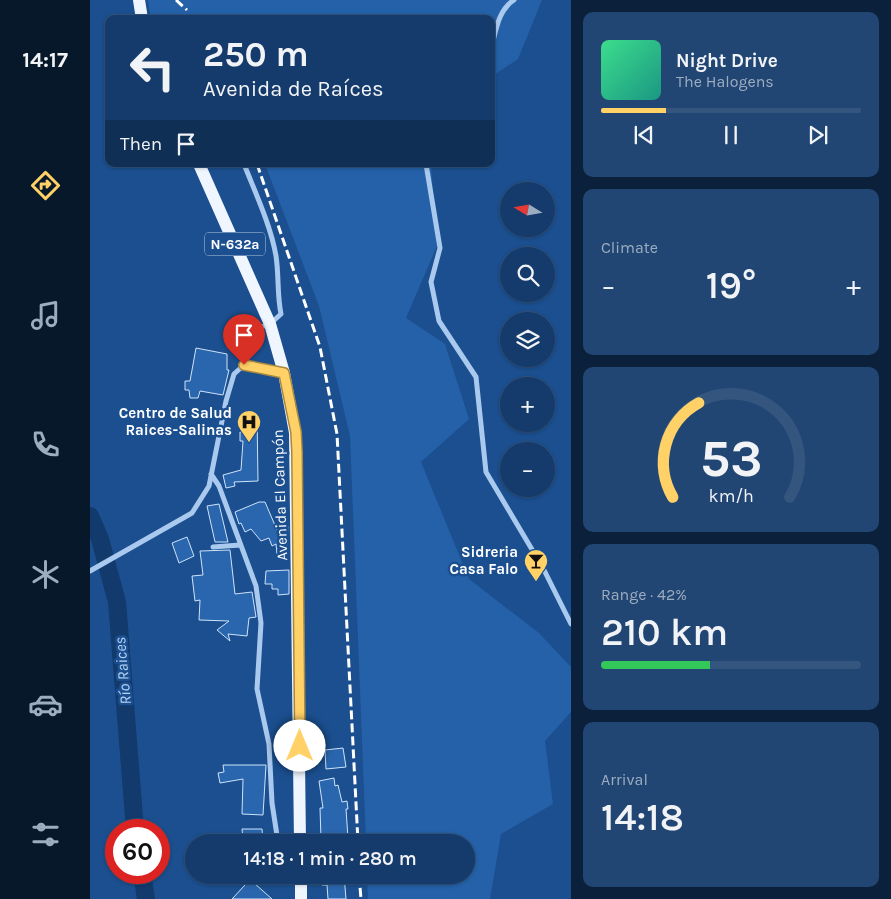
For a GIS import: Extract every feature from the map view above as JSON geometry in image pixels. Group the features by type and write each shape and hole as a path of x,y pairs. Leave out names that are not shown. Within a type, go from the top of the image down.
{"main road":[{"path":"139,0 141,15"},
{"name":"Avenida El Campón","path":"201,167 270,324 284,373 296,432 300,834"},
{"path":"301,884 301,899"}],"street":[{"path":"495,34 501,14 506,5 514,0"},
{"path":"93,569 192,513 208,486 226,401 234,374 244,365 261,327 270,324 281,314 276,257 245,167"},
{"path":"426,167 440,248 431,282 439,321 476,377 486,472 542,568 571,624"},
{"path":"244,365 284,373"},
{"path":"211,473 219,486 256,586 261,623 257,689 269,744 272,802 277,834"},
{"path":"212,547 240,545"}],"shaded area":[{"path":"148,0 542,0 518,59 495,74 495,15 150,15"},
{"path":"266,167 431,167 437,246 406,318 445,344 469,419 421,462 469,579 539,633 571,667 571,712 545,741 553,804 501,834 490,899 368,899 367,884 475,884 475,834 366,834 350,436 319,306"}],"building":[{"path":"196,348 227,354 227,370 229,370 223,395 200,391 198,398 190,398 189,390 185,390 185,381 190,381"},
{"path":"243,415 257,415 258,481 234,482 235,486 226,488 223,475 241,470 243,441 240,441 240,432 244,432"},
{"path":"259,502 265,502 277,530 288,526 286,554 277,554 276,544 272,546 269,538 261,541 251,529 245,532 241,523 239,524 235,512"},
{"path":"219,504 228,542 215,542 207,506"},
{"path":"187,537 194,556 179,563 172,543"},
{"path":"230,550 235,594 252,592 256,617 249,618 247,636 228,634 230,641 217,630 229,621 199,620 200,600 195,601 192,576 203,575 200,551"},
{"path":"289,570 289,594 278,595 278,589 272,589 272,584 265,584 266,571"},
{"path":"343,748 346,767 326,769 325,750"},
{"path":"223,765 266,765 263,815 242,814 243,779 220,783 218,773 224,772"},
{"path":"334,778 335,786 338,785 342,802 347,801 348,834 321,834 320,808 323,808 319,781"},
{"path":"242,829 262,829 262,834 242,834"},
{"path":"255,884 272,899 232,899 245,885"},
{"path":"345,884 346,899 328,899 327,885 322,885"}],"waterway":[{"name":"Río Raices","path":"90,516 100,539 117,602 134,819"},
{"name":"Río Raices","path":"144,884 146,899"}],"railway":[{"path":"176,0 187,10"},
{"path":"258,167 320,347 337,434 358,834"},
{"path":"360,884 361,899"}],"place":[{"name":"Centro de Salud Raices-Salinas","path":"249,443"},
{"name":"Sidreria Casa Falo","path":"536,582"}],"route":[{"path":"244,365 284,373 296,432 300,746"}]}
